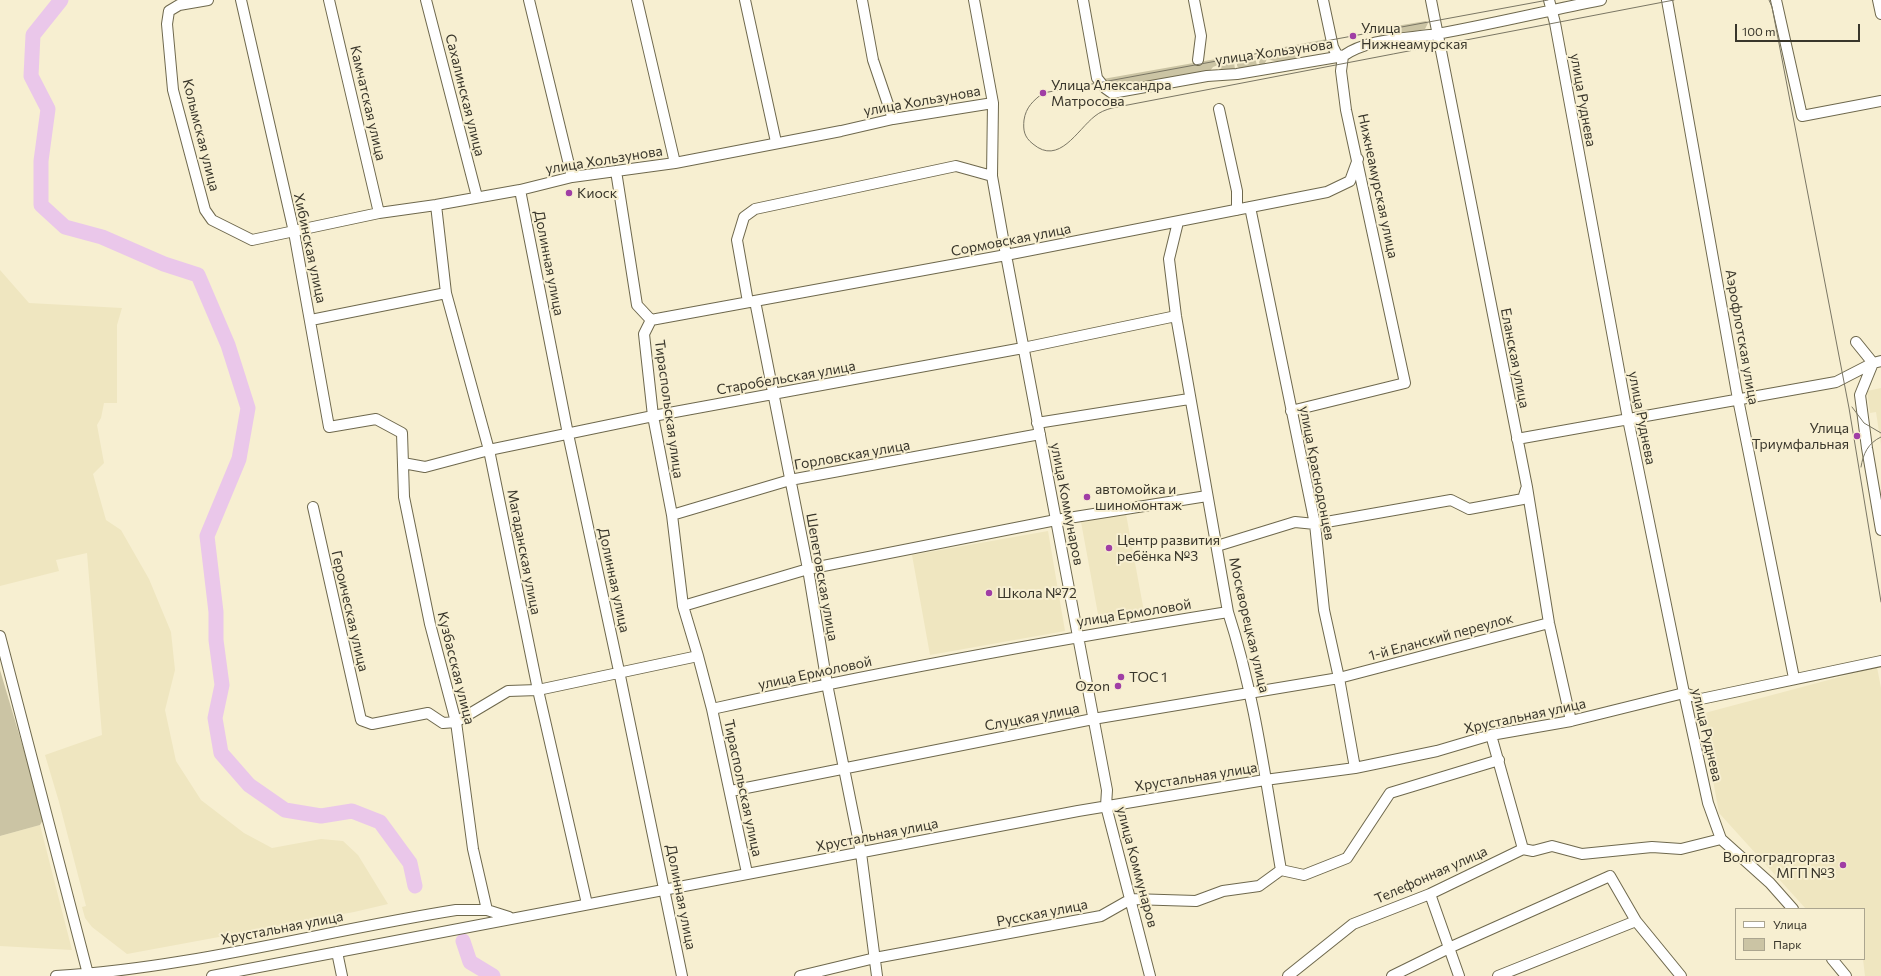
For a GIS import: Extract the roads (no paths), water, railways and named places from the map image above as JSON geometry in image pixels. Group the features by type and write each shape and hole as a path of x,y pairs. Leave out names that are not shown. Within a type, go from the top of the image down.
{"street":[{"name":"Колымская улица","path":"205,210 173,90 167,24 169,11 179,5 208,0"},
{"name":"Хибинская улица","path":"241,0 294,232 329,427 376,419 402,433"},
{"name":"Камчатская улица","path":"329,0 379,212"},
{"name":"Сахалинская улица","path":"426,0 477,196"},
{"path":"529,0 572,177"},
{"path":"637,0 676,163"},
{"path":"745,0 776,142"},
{"path":"862,0 873,60 893,118"},
{"path":"974,0 993,104"},
{"name":"улица Хользунова","path":"1083,0 1097,78 1105,88 1112,93 1207,76 1237,74 1343,56 1352,50 1389,40 1437,34 1550,5 1601,0"},
{"path":"1194,0 1201,36 1198,60"},
{"path":"1323,0 1333,47 1337,55 1343,56"},
{"name":"Еланская улица","path":"1431,0 1516,439 1527,487 1549,624 1571,721"},
{"name":"Аэрофлотская улица","path":"1667,0 1738,399 1794,678"},
{"path":"1776,0 1802,116 1881,101"},
{"path":"1878,0 1881,14"},
{"name":"улица Руднева","path":"1550,5 1555,23 1628,419 1708,803 1720,839"},
{"name":"Нижнеамурская улица","path":"1291,411 1405,383 1346,110 1341,71 1343,56"},
{"name":"улица Хользунова","path":"205,210 212,220 252,240 294,232 379,212 436,205 477,196 520,190 572,177 676,163 776,142 841,131 893,118 993,104"},
{"name":"улица Коммунаров","path":"993,104 992,176 1006,255 1107,790 1106,806 1150,976"},
{"path":"1219,109 1237,191 1237,210"},
{"name":"Сормовская улица","path":"651,320 1006,255 1327,192 1350,181 1358,160"},
{"name":"Шепетовская улица","path":"877,976 861,853 826,684 808,569 774,395 737,240 744,217 755,209 956,166 992,176"},
{"path":"616,172 637,305 651,320"},
{"name":"Долинная улица","path":"520,190 568,434 620,671 682,976"},
{"name":"Магаданская улица","path":"436,205 446,292 489,450 538,690 587,904"},
{"name":"улица Краснодонцев","path":"1250,207 1315,524 1324,610 1340,678 1355,768"},
{"name":"Москворецкая улица","path":"1178,222 1169,259 1189,398 1228,612 1241,651 1250,693 1281,870"},
{"path":"310,320 446,292"},
{"name":"Старобельская улица","path":"403,464 425,466 489,450 653,416 774,395 1023,348 1176,316"},
{"name":"Тираспольская улица","path":"651,320 644,334 653,416 672,515 683,606 698,656"},
{"path":"1856,342 1877,362"},
{"path":"1516,439 1836,382 1877,362"},
{"path":"1877,362 1860,395 1867,448 1881,530"},
{"path":"1038,423 1189,398"},
{"name":"Кузбасская улица","path":"402,433 404,497 429,617 456,722 474,849 487,910"},
{"name":"Горловская улица","path":"672,515 790,480 1040,434"},
{"path":"1217,546 1295,522 1315,524 1451,500 1469,509 1523,499 1527,487"},
{"path":"683,606 808,569 1056,520 1207,496"},
{"name":"Героическая улица","path":"312,507 360,720 372,724 428,713 443,723 456,722"},
{"name":"улица Ермоловой","path":"712,709 826,684 1078,636 1228,612"},
{"name":"1-й Еланский переулок","path":"1340,678 1549,624"},
{"path":"0,636 88,974"},
{"path":"456,722 508,691 538,690 620,671 698,656 712,709"},
{"path":"1684,693 1701,699 1794,678 1881,661"},
{"name":"Слуцкая улица","path":"731,791 844,767 1093,719 1340,678"},
{"name":"Хрустальная улица","path":"212,976 747,873 861,853 1106,806 1265,780 1355,768 1438,751 1491,735 1571,721 1684,693"},
{"name":"Тираспольская улица","path":"712,709 731,791 747,873"},
{"path":"1491,735 1523,849"},
{"path":"1131,899 1196,901 1223,891 1259,886 1281,870 1304,875 1347,858 1390,793 1499,760"},
{"path":"1720,839 1770,883 1792,908"},
{"name":"Телефонная улица","path":"1288,976 1353,924 1430,894 1523,849 1533,851 1552,846 1582,854 1652,847 1681,849 1720,839"},
{"path":"1392,976 1610,876 1636,921 1681,976"},
{"path":"1430,894 1451,948 1459,976"},
{"name":"Русская улица","path":"800,976 875,958 1101,916 1131,899"},
{"name":"Хрустальная улица","path":"56,976 88,974 169,963 456,910 487,910 511,918"},
{"path":"1498,976 1525,972 1636,921"},
{"path":"337,952 342,976"},
{"path":"1833,960 1846,976"}],"waterway":[{"path":"61,0 33,35 31,76 48,109 41,161 41,205 65,227 102,237 164,264 198,275 228,345 248,408 239,459 207,536 216,612 216,640 222,685 215,718 221,753 249,785 285,810 321,816 352,811 380,822 410,863 415,886"},
{"path":"463,941 470,962 493,976"}],"tram line":[{"path":"1548,0 1043,93 1026,111 1024,120 1025,133 1033,144 1042,150 1051,151 1067,144 1088,122 1103,111 1112,108 1674,0"},
{"path":"1769,0 1772,7 1849,408 1881,602"},
{"path":"1852,407 1864,423 1881,433"},
{"path":"1861,467 1867,449 1876,439 1881,437"}],"place":[{"name":"Улица Нижнеамурская","path":"1353,36"},
{"name":"Улица Александра Матросова","path":"1043,93"},
{"name":"Киоск","path":"569,193"},
{"name":"Улица Триумфальная","path":"1857,436"},
{"name":"автомойка и шиномонтаж","path":"1087,497"},
{"name":"Центр развития ребёнка №3","path":"1109,548"},
{"name":"Школа №72","path":"989,593"},
{"name":"ТОС 1","path":"1121,677"},
{"name":"Ozon","path":"1118,686"},
{"name":"Волгоградгоргаз МГП №3","path":"1843,865"}]}
